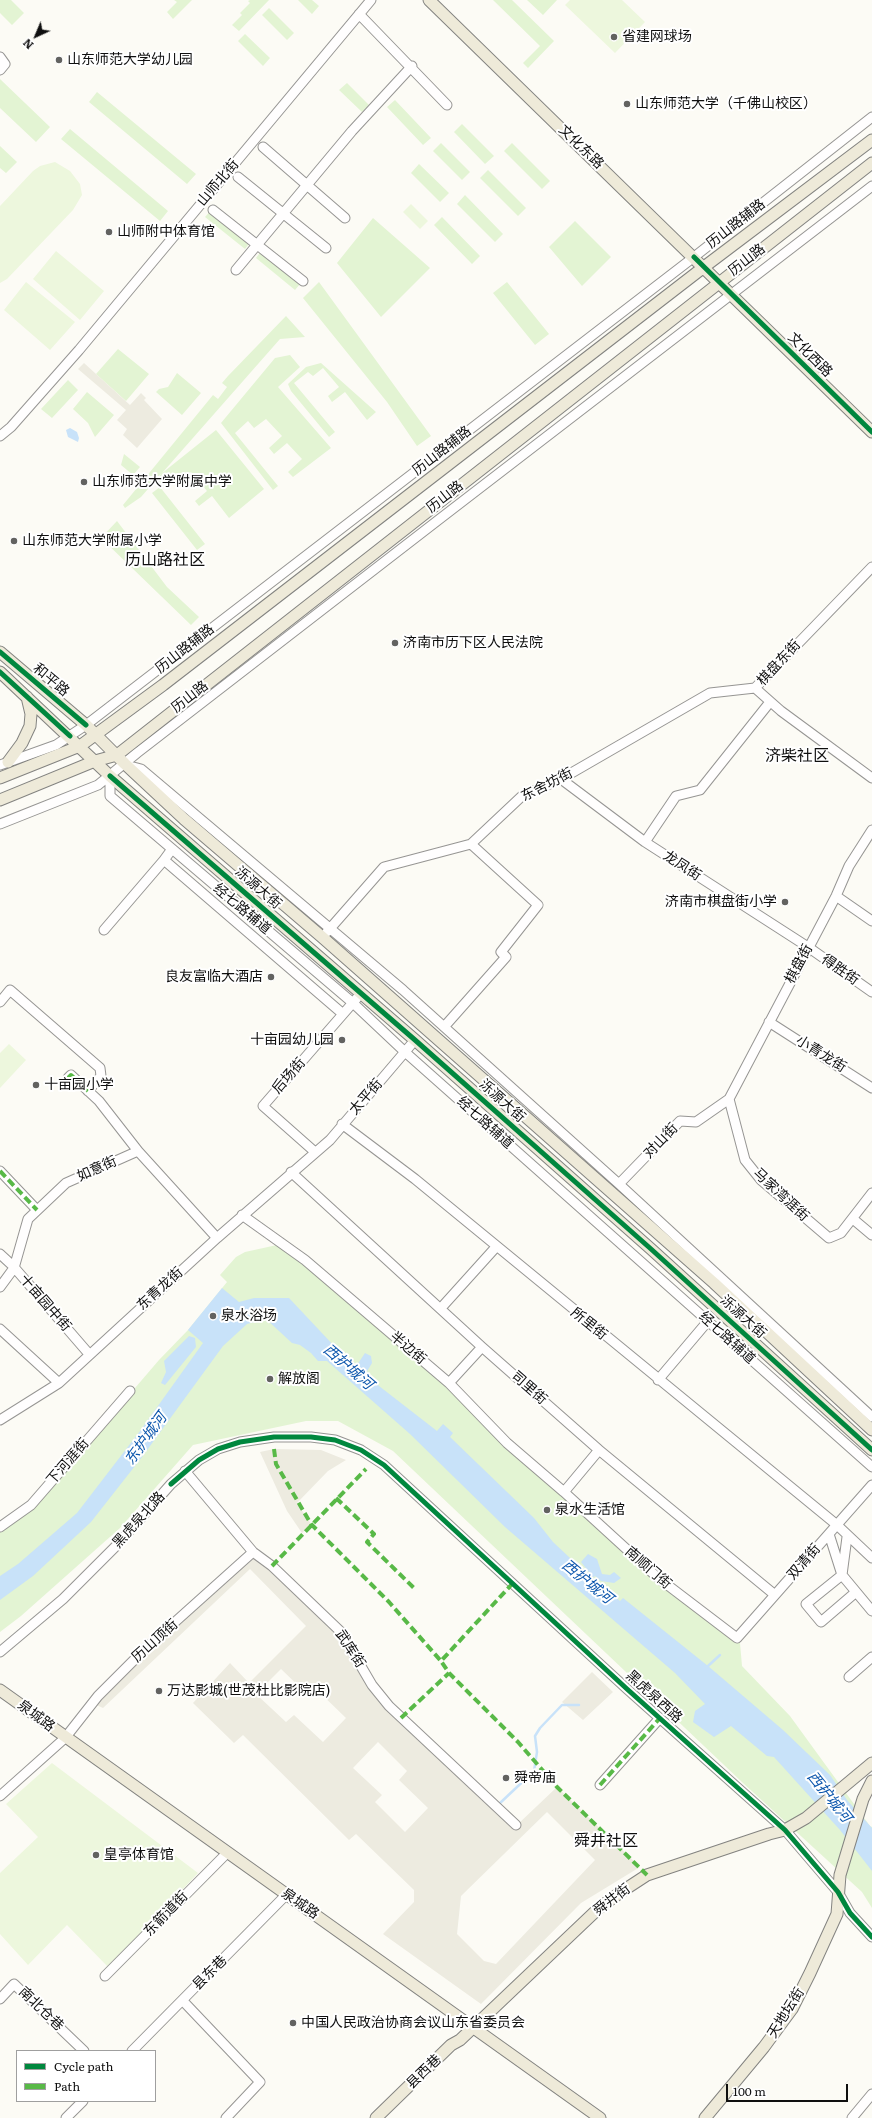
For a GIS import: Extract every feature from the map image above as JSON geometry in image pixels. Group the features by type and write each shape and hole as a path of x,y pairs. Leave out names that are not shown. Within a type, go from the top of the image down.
{"main road":[{"name":"文化东路","path":"429,0 732,295"},
{"name":"历山路","path":"0,778 80,746 163,685 704,267 872,140"},
{"name":"历山路","path":"0,800 96,761 117,755 718,282 872,163"},
{"name":"文化西路","path":"732,295 872,432"},
{"name":"和平路","path":"0,652 86,725"},
{"name":"和平路","path":"0,672 96,761"},
{"path":"4,763 22,743 30,726 31,714 27,697"},
{"name":"泺源大街","path":"86,725 184,819 322,937 714,1283 872,1430"},
{"name":"泺源大街","path":"96,761 110,776 415,1040 651,1250 872,1450"},
{"name":"泉城路","path":"0,1690 65,1738 600,2118"},
{"name":"舜井街","path":"473,2027 599,1908 647,1875 785,1830 806,1818 872,1763"},
{"name":"天地坛街","path":"706,2118 764,2047 792,2009 837,1914 840,1875 863,1798 872,1781"},
{"name":"县西巷","path":"376,2118 451,2045 460,2040 473,2027"}],"street":[{"name":"山师北街","path":"0,436 11,427 79,350 371,0"},
{"path":"359,14 412,66 447,105"},
{"path":"0,57 5,64 0,70"},
{"path":"236,270 282,213 352,131 412,66"},
{"name":"历山路辅路","path":"4,763 56,745 86,725 694,257 872,117"},
{"path":"263,147 345,218"},
{"path":"238,177 326,248"},
{"path":"0,824 98,785 362,578 872,186"},
{"path":"213,210 303,281"},
{"name":"棋盘东街","path":"872,567 755,688 770,702 872,778"},
{"name":"东舍坊街","path":"322,937 384,867 471,844 522,796 561,779 710,693 755,688"},
{"path":"645,842 676,796 700,790 770,702"},
{"path":"125,764 141,769 331,928 619,1184 872,1417"},
{"name":"经七路辅道","path":"110,776 110,796 353,1003 405,1052 872,1467"},
{"name":"龙凤街","path":"561,779 645,842 808,947"},
{"name":"棋盘街","path":"729,1099 836,896 849,866 872,830"},
{"path":"444,1027 506,957 501,952 538,905 471,844"},
{"path":"104,930 172,849"},
{"path":"164,860 343,1014"},
{"path":"836,896 872,921"},
{"name":"得胜街","path":"808,947 872,992"},
{"path":"0,1002 10,990 100,1068 101,1076 88,1091"},
{"name":"后场街","path":"315,1152 263,1106 361,993"},
{"name":"小青龙街","path":"769,1022 872,1088"},
{"name":"太平街","path":"315,1152 330,1140 342,1124 415,1040"},
{"path":"68,1078 71,1076 99,1101 138,1151 217,1238"},
{"name":"对山街","path":"619,1184 680,1121 696,1122 729,1099"},
{"name":"马家湾涯街","path":"729,1099 745,1160 761,1180 829,1238 840,1232 853,1219"},
{"name":"所里街","path":"342,1124 415,1180 836,1525 872,1558"},
{"name":"如意街","path":"0,1287 14,1268 28,1219 37,1210 66,1183 138,1151"},
{"name":"东青龙街","path":"0,1420 59,1383 242,1215 315,1152"},
{"path":"0,1171 37,1210"},
{"name":"司里街","path":"291,1172 482,1347 599,1450 775,1595"},
{"path":"872,1193 853,1219 872,1235"},
{"name":"半边街","path":"242,1215 305,1260 449,1383 507,1443 564,1492"},
{"path":"441,1308 496,1247"},
{"name":"十亩园中街","path":"0,1254 89,1354"},
{"path":"658,1380 708,1321"},
{"path":"0,1329 59,1383"},
{"path":"449,1383 482,1347"},
{"name":"下河涯街","path":"0,1527 31,1505 130,1391"},
{"name":"黑虎泉北路","path":"0,1652 63,1598 102,1560 185,1471 199,1460 218,1449 240,1442 274,1437 311,1437 335,1440 361,1450 384,1465 407,1486"},
{"path":"564,1492 599,1450"},
{"name":"武库街","path":"185,1471 253,1552 272,1566 341,1632 372,1685 389,1706 516,1826"},
{"name":"双清街","path":"737,1638 872,1485"},
{"name":"黑虎泉西路","path":"407,1486 660,1718 785,1830 838,1892 850,1913 872,1937"},
{"name":"南顺门街","path":"564,1492 656,1577 737,1638"},
{"path":"829,1534 842,1575 872,1611"},
{"path":"848,1536 842,1575 806,1604 821,1622 856,1592"},
{"name":"历山顶街","path":"0,1796 65,1738 98,1696 146,1648 253,1552"},
{"path":"850,1677 872,1657"},
{"path":"600,1785 660,1718"},
{"name":"东箭道街","path":"105,1976 227,1853"},
{"name":"县东巷","path":"133,2050 286,1895"},
{"name":"南北仓巷","path":"0,1999 14,1984 83,2050"},
{"path":"183,2000 260,2082 226,2118"},
{"path":"852,2118 872,2094"},
{"path":"66,2118 82,2102"}],"green space":[{"path":"0,0 11,0 24,13 12,25 0,13"},
{"path":"174,0 192,0 173,19 167,12 177,2"},
{"path":"269,0 239,31 232,25 242,15 240,13 250,3 248,1"},
{"path":"298,0 312,0 319,6 312,14"},
{"path":"493,0 512,0 554,41 528,68 523,63 540,46"},
{"path":"527,0 557,0 543,15"},
{"name":"省建网球场","path":"570,0 622,0 645,22 615,53 565,5"},
{"path":"269,8 294,33 287,40 262,15"},
{"path":"245,34 270,58 263,66 238,41"},
{"path":"0,79 50,127 36,142 0,108"},
{"path":"347,83 369,105 362,112 339,90"},
{"path":"97,92 196,174 187,184 89,102"},
{"path":"395,100 431,138 423,145 387,107"},
{"path":"462,124 494,156 485,164 454,132"},
{"path":"70,129 168,211 160,221 61,139"},
{"path":"441,143 470,172 462,180 433,151"},
{"path":"512,143 550,181 542,189 504,151"},
{"path":"0,146 17,162 6,173 0,168"},
{"path":"55,162 70,171 80,184 82,195 73,210 7,279 0,283 0,206 33,171 40,166"},
{"path":"419,164 449,193 440,202 411,173"},
{"path":"488,170 526,208 518,216 480,178"},
{"path":"465,195 503,234 495,242 457,204"},
{"path":"411,204 428,221 420,229 403,212"},
{"path":"215,206 254,237 245,249 205,217"},
{"path":"442,217 480,256 472,264 434,225"},
{"path":"373,218 430,268 381,317 337,263"},
{"path":"575,221 611,257 582,286 549,247"},
{"path":"265,246 305,278 295,290 256,258"},
{"path":"56,251 104,291 80,320 33,279"},
{"path":"26,282 75,322 50,350 4,310"},
{"path":"319,282 431,436 417,446 387,402 303,298"},
{"path":"507,282 549,334 535,345 493,293"},
{"path":"286,316 305,337 280,339 141,497 125,508 123,505 213,395 218,399 227,387 222,383"},
{"path":"118,349 149,374 126,401 96,374"},
{"path":"290,355 300,367 278,387 331,448 293,477 288,472 302,459 287,443 274,454 269,448 282,436 266,419 254,428 248,421 235,433 278,486 273,490 221,423 275,358"},
{"path":"321,363 376,412 367,420 345,392 332,402 328,396 339,387 323,368 313,376 308,372 294,383 335,432 329,437 291,391 288,384 306,367"},
{"path":"177,373 201,393 182,415 156,392 159,389 168,387"},
{"path":"68,380 78,390 52,418 41,409"},
{"path":"87,392 114,415 95,437 88,423 73,409"},
{"path":"216,430 264,489 229,518 212,496 199,506 195,501 207,491 191,472 181,480 177,475 163,486 156,478"},
{"path":"124,454 140,467 133,475 121,465"},
{"path":"160,487 205,544 197,550 152,493"},
{"path":"117,521 167,587 199,617 191,625 101,538"},
{"path":"9,1044 26,1060 0,1088 0,1053"},
{"path":"277,1245 316,1271 401,1344 654,1579 740,1643 742,1666 790,1716 872,1827 872,1908 862,1892 743,1783 393,1451 338,1421 306,1421 193,1445 120,1528 21,1616 0,1632 0,1530 33,1507 159,1360 188,1330 227,1282 220,1275 236,1257 245,1252"},
{"name":"皇亭体育馆","path":"52,1763 198,1873 109,1968 67,1925 28,1965 0,1934 0,1873 38,1837 6,1804"}],"shaded area":[{"path":"84,363 130,405 141,393 146,398 144,400 162,419 137,448 123,435 127,429 117,420 126,410 78,369"},
{"path":"274,1449 321,1450 346,1460 328,1471 297,1503 311,1524 302,1533 287,1511 260,1452"},
{"path":"253,1552 341,1632 372,1685 517,1825 557,1787 640,1867 581,1903 481,2004 383,1934 414,1902 414,1890 356,1834 349,1840 243,1735 234,1743 193,1703 230,1663 249,1683 306,1626 250,1569 103,1708 92,1703","holes":["281,1669 309,1696 316,1689 346,1718 323,1742 294,1715 286,1722 256,1694","378,1742 407,1771 399,1780 428,1808 405,1832 375,1802 382,1795 353,1768","547,1812 595,1860 496,1964 484,1961 457,1934 461,1896"]},
{"path":"592,1672 613,1692 583,1720 562,1702"}],"water":[{"path":"70,428 77,432 79,438 78,442 68,437 66,430"},
{"path":"222,1288 239,1302 254,1298 289,1298 336,1348 357,1365 365,1353 371,1356 372,1363 366,1373 379,1386 437,1431 443,1424 453,1433 450,1437 534,1518 553,1542 587,1574 589,1572 581,1562 588,1554 597,1559 602,1574 610,1575 614,1572 621,1578 614,1583 601,1581 595,1576 592,1578 620,1601 623,1598 708,1666 783,1730 830,1775 847,1800 872,1828 872,1871 840,1830 774,1757 767,1756 731,1726 714,1737 693,1722 695,1711 705,1704 675,1673 505,1527 410,1434 327,1361 318,1361 311,1353 300,1345 292,1343 266,1319 247,1324 223,1346 142,1457 91,1522 33,1576 0,1600 0,1576 18,1564 77,1513 140,1431 203,1343 188,1330"},
{"path":"189,1336 195,1338 196,1347 165,1385 161,1383 166,1372 164,1361"}],"waterway":[{"path":"708,1666 720,1655"},
{"path":"499,1804 534,1771 537,1752 535,1736 540,1728 562,1705 579,1705"}],"marked path":[{"path":"68,1078 71,1075 88,1091"},
{"path":"0,1171 37,1210"},
{"path":"274,1449 276,1464 311,1524 389,1602 441,1661"},
{"path":"272,1566 366,1469"},
{"path":"336,1498 374,1534 367,1542 416,1590"},
{"path":"513,1583 441,1661 449,1673 518,1742 557,1787 647,1875"},
{"path":"401,1718 449,1673"},
{"path":"600,1785 660,1718"}],"cycle path":[{"path":"694,257 872,432"},
{"path":"0,652 86,725"},
{"path":"0,672 70,736"},
{"path":"110,776 415,1040 651,1249 872,1450"},
{"path":"171,1484 199,1460 218,1449 240,1442 274,1437 311,1437 335,1440 361,1450 384,1465 627,1689 785,1830 838,1892 850,1913 872,1937"}],"place":[{"name":"省建网球场","path":"614,37"},
{"name":"山东师范大学幼儿园","path":"59,60"},
{"name":"山东师范大学（千佛山校区）","path":"627,104"},
{"name":"山师附中体育馆","path":"109,232"},
{"name":"山东师范大学附属中学","path":"84,482"},
{"name":"山东师范大学附属小学","path":"14,541"},
{"name":"济南市历下区人民法院","path":"395,643"},
{"name":"济南市棋盘街小学","path":"785,902"},
{"name":"良友富临大酒店","path":"271,977"},
{"name":"十亩园幼儿园","path":"342,1040"},
{"name":"十亩园小学","path":"36,1085"},
{"name":"泉水浴场","path":"213,1316"},
{"name":"解放阁","path":"270,1379"},
{"name":"泉水生活馆","path":"547,1510"},
{"name":"万达影城(世茂杜比影院店)","path":"159,1691"},
{"name":"舜帝庙","path":"506,1778"},
{"name":"皇亭体育馆","path":"96,1855"},
{"name":"中国人民政治协商会议山东省委员会","path":"293,2023"}],"district":[{"name":"历山路社区","path":"165,560"},
{"name":"济柴社区","path":"797,756"},
{"name":"舜井社区","path":"606,1841"}],"water label":[{"name":"西护城河","path":"348,1367"},
{"name":"东护城河","path":"146,1439"},
{"name":"西护城河","path":"587,1582"},
{"name":"西护城河","path":"829,1797"}]}
